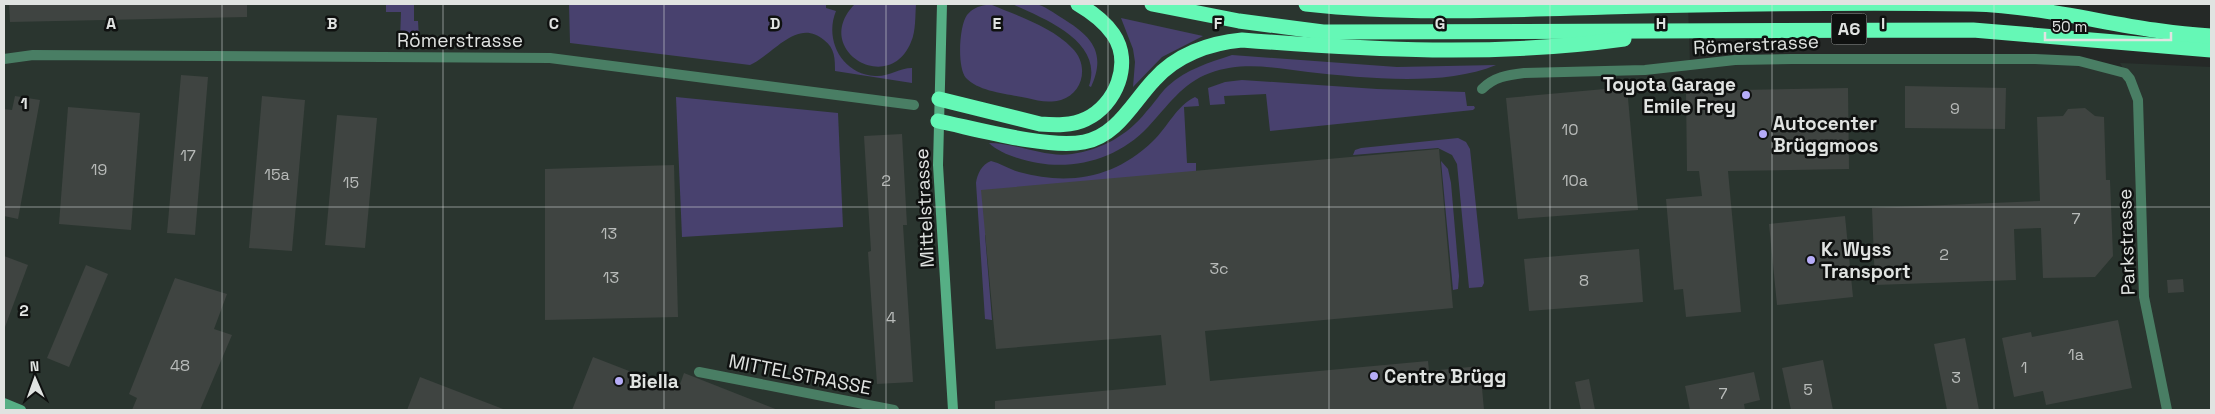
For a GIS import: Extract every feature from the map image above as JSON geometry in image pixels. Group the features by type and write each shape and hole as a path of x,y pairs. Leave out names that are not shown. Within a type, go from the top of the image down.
{"highway":[{"path":"939,99 1040,124 1053,125 1085,120 1101,110 1112,97 1121,70 1118,44 1114,34 1104,23 1078,4"},
{"name":"A6","path":"1152,4 1239,21 1323,32 1973,30 2211,50"},
{"name":"A6","path":"1306,4 1354,9 1462,12 1697,5 1973,4 2053,12 2154,30 2211,36"},
{"path":"938,121 1064,144 1085,142 1100,137 1114,126 1154,79 1173,62 1191,52 1227,41 1242,40 1430,52 1522,49 1683,31"}],"main road":[{"name":"Mittelstrasse","path":"942,4 938,165 953,410"},
{"path":"4,403 21,410"}],"street":[{"name":"Römerstrasse","path":"4,59 33,55 550,58 914,105"},
{"name":"Römerstrasse","path":"1482,89 1488,83 1504,76 1524,73 1645,70 1735,60 1792,58 2035,59 2078,61 2125,73"},
{"name":"Parkstrasse","path":"2125,73 2130,79 2138,100 2144,297 2167,410"},
{"name":"MITTELSTRASSE","path":"699,372 894,410"}],"shaded area":[{"path":"1029,3 1042,6 1081,31 1093,46 1097,55 1096,75 1091,87 1089,86 1091,70 1088,56 1080,44 1054,25 1012,4"},
{"path":"4,4 1688,4 1690,64 2035,59 2125,72 2120,63 2211,67 2211,410 4,410"},
{"path":"386,4 414,4 414,21 418,21 419,39 400,40 401,12 386,12"},
{"path":"569,4 826,4 826,8 836,11 832,33 834,44 845,62 863,74 875,76 912,68 912,83 835,71 834,54 828,43 814,34 804,33 795,35 750,65 570,43"},
{"path":"855,4 916,4 913,38 900,58 887,66 872,66 858,60 847,50 842,37 844,21"},
{"path":"992,5 1045,28 1072,48 1081,62 1082,70 1082,77 1075,91 1061,100 1039,101 986,89 966,78 963,73 960,57 964,20 973,9"},
{"path":"1121,18 1203,36 1162,57 1133,87 1135,62 1133,49"},
{"path":"1232,55 1397,67 1496,65 1475,72 1452,76 1404,79 1354,77 1259,66 1234,67 1210,73 1191,83 1137,137 1125,146 1098,159 1068,165 1038,163 1005,153 989,143 1062,155 1093,149 1113,140 1131,128 1175,80 1198,67"},
{"path":"1242,80 1377,89 1465,92 1467,106 1474,106 1475,108 1473,110 1270,131 1266,94 1224,96 1225,104 1210,105 1208,88 1225,82"},
{"path":"676,97 838,113 843,227 682,237"},
{"path":"1195,97 1198,99 1199,106 1184,107 1187,163 1196,163 1196,171 985,235 992,320 985,319 976,183 983,167 991,161 1019,172 1056,178 1090,176 1107,171 1138,154 1158,136 1183,105"},
{"path":"1458,138 1466,142 1470,149 1484,283 1482,287 1469,288 1457,164 1452,155 1438,148 1353,155 1355,150 1361,148"},
{"path":"1441,161 1448,169 1451,183 1459,276 1458,289 1453,290"}],"building":[{"path":"9,4 247,4 247,17 10,22"},
{"path":"181,75 208,77 195,235 167,233"},
{"path":"1905,86 2006,88 2005,129 1905,128"},
{"path":"1627,87 1638,210 1518,219 1506,98"},
{"path":"1848,88 1849,169 1728,171 1741,312 1686,317 1683,289 1674,290 1666,199 1702,196 1699,171 1687,171 1686,91"},
{"path":"15,96 40,100 18,219 4,216 4,109 12,110"},
{"path":"262,96 305,100 292,251 249,248"},
{"path":"68,107 140,113 131,230 59,224"},
{"path":"2085,108 2095,116 2104,117 2106,180 2110,180 2113,256 2095,277 2043,278 2041,228 2014,229 2016,280 1875,285 1872,208 2040,201 2037,117 2063,116 2068,109"},
{"path":"337,115 377,118 365,248 325,245"},
{"path":"902,134 907,225 903,225 913,382 877,384 868,252 871,251 864,136"},
{"path":"1439,149 1453,308 1205,331 1210,381 1428,361 1429,371 1480,366 1484,410 995,410 995,401 1166,385 1161,335 996,349 981,190"},
{"path":"674,165 678,317 545,320 545,169"},
{"name":"K. Wyss Transport","path":"1845,216 1853,297 1777,305 1769,224"},
{"path":"1639,249 1643,302 1529,311 1524,259"},
{"path":"4,256 28,265 5,327 4,326"},
{"path":"86,265 108,274 69,367 47,358"},
{"path":"175,278 227,294 214,329 232,335 200,410 132,410 137,398 129,394"},
{"path":"2183,279 2184,292 2168,293 2167,280"},
{"path":"2118,320 2132,388 2046,405 2043,391 2014,397 2002,338 2031,332 2032,337"},
{"path":"1965,338 1979,410 1947,410 1934,344"},
{"name":"Biella","path":"593,357 678,390 684,373 778,410 572,410"},
{"path":"1823,360 1833,410 1791,410 1782,368"},
{"path":"1754,372 1760,400 1744,404 1745,410 1690,410 1685,386"},
{"path":"420,377 503,409 407,410"},
{"path":"1589,379 1595,410 1581,410 1575,382"}],"place":[{"name":"Toyota Garage Emile Frey","path":"1746,95"},
{"name":"Autocenter Brüggmoos","path":"1763,134"},
{"name":"K. Wyss Transport","path":"1811,260"},
{"name":"Centre Brügg","path":"1374,376"},
{"name":"Biella","path":"619,381"}]}
